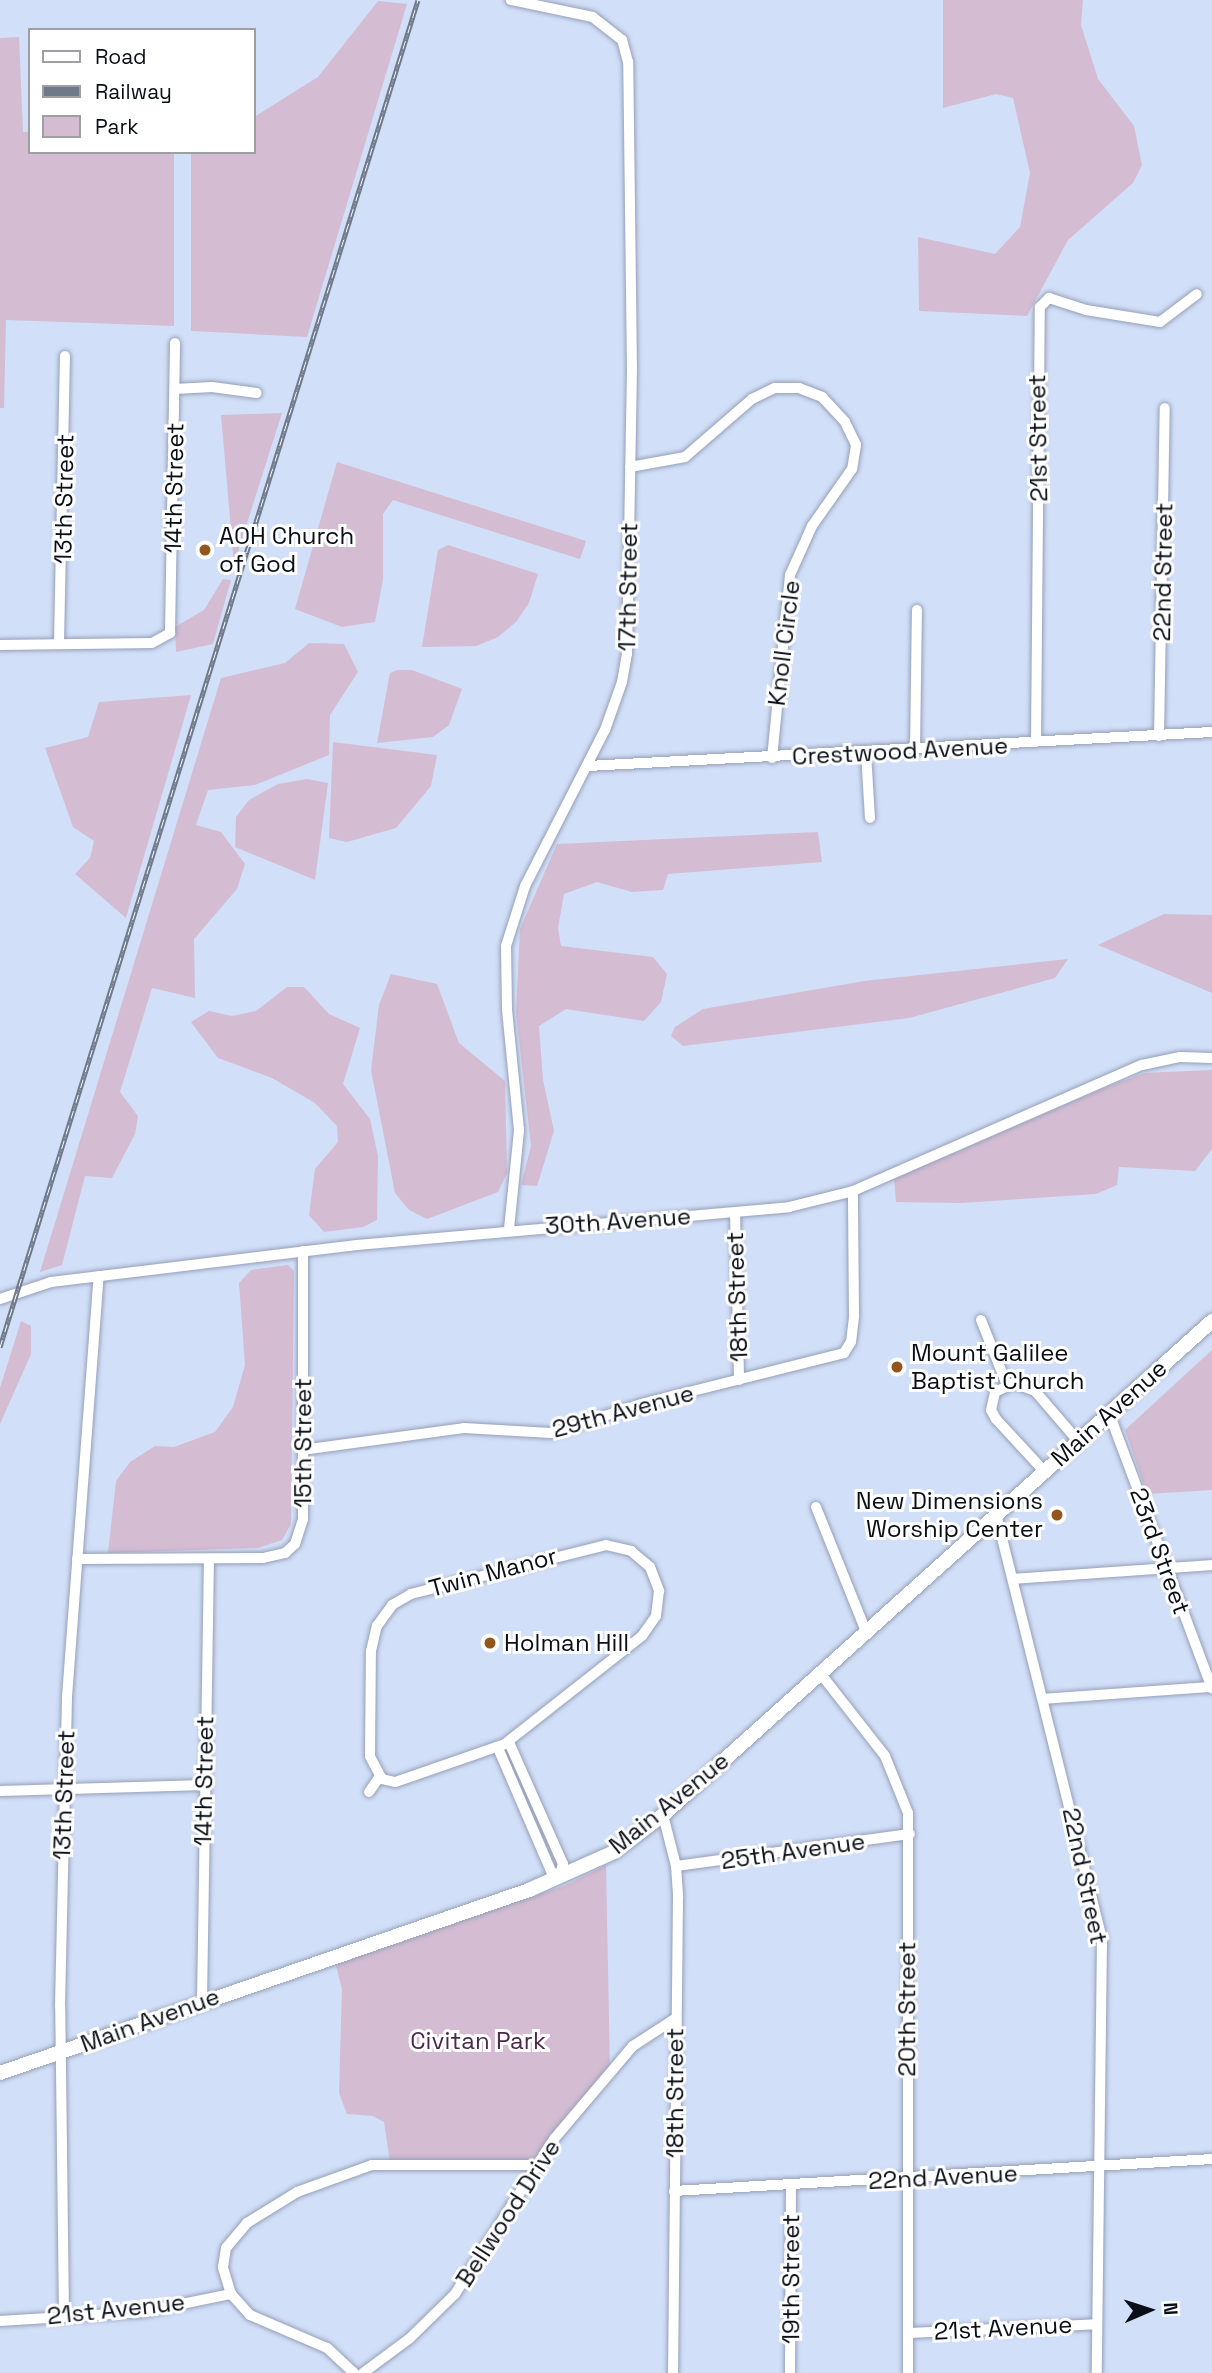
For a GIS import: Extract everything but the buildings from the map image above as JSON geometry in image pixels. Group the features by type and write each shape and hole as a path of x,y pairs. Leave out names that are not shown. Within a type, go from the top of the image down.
{"main road":[{"name":"Main Avenue","path":"0,2073 559,1878 614,1852 663,1815 865,1629 1212,1321"}],"street":[{"name":"17th Street","path":"509,1230 519,1130 507,1009 506,946 525,886 588,766 626,667 630,467 626,51 622,40 604,22 511,0"},
{"name":"21st Street","path":"1036,742 1040,307 1049,298 1099,313 1160,321 1196,294"},
{"name":"14th Street","path":"60,642 152,643 170,633 176,343"},
{"name":"13th Street","path":"60,642 65,356"},
{"path":"175,389 212,387 257,393"},
{"name":"Knoll Circle","path":"630,467 685,457 752,399 775,388 799,388 822,397 845,422 856,445 852,469 812,526 790,575 772,758"},
{"name":"22nd Street","path":"1158,736 1165,408"},
{"path":"915,749 917,610"},
{"path":"0,645 60,642"},
{"name":"Crestwood Avenue","path":"588,766 866,753 1212,732"},
{"path":"866,753 870,818"},
{"name":"30th Avenue","path":"0,1299 51,1282 303,1251 509,1230 789,1207 853,1191 1142,1065 1180,1057 1212,1058"},
{"name":"29th Avenue","path":"302,1450 464,1428 551,1433 844,1353 851,1342 853,1191"},
{"name":"18th Street","path":"735,1213 739,1380"},
{"name":"15th Street","path":"77,1559 263,1558 285,1553 295,1544 303,1519 303,1251"},
{"name":"13th Street","path":"64,2315 62,2052 65,1790 77,1559 99,1276"},
{"path":"981,1320 1007,1385"},
{"path":"1044,1471 991,1410 995,1392 1007,1385 1024,1385 1035,1391 1078,1441"},
{"name":"23rd Street","path":"1109,1413 1212,1688"},
{"path":"816,1507 865,1629"},
{"name":"22nd Street","path":"996,1514 1102,1940 1097,2373"},
{"name":"Twin Manor","path":"606,1545 631,1551 650,1567 659,1591 656,1616 642,1636 498,1748 395,1783 380,1776 373,1769 369,1742 370,1651 377,1626 392,1605 411,1594 582,1548 606,1545"},
{"name":"14th Street","path":"202,2002 209,1560"},
{"path":"1013,1579 1212,1565"},
{"name":"20th Street","path":"820,1673 885,1756 902,1789 910,1834 908,2373"},
{"path":"1043,1699 1212,1688"},
{"path":"498,1748 551,1871 559,1878 563,1864 509,1742"},
{"path":"369,1792 380,1776"},
{"path":"0,1791 205,1785"},
{"name":"18th Street","path":"663,1815 676,1866 673,2373"},
{"name":"25th Avenue","path":"676,1866 910,1834"},
{"name":"Bellwood Drive","path":"363,2373 409,2339 455,2294 534,2165 634,2046 676,2018"},
{"name":"22nd Avenue","path":"674,2191 1099,2168 1212,2159"},
{"path":"354,2373 327,2348 250,2315 231,2294 223,2267 226,2248 247,2223 297,2192 372,2165 534,2165"},
{"name":"19th Street","path":"790,2373 791,2185"},
{"name":"21st Avenue","path":"0,2321 143,2312 231,2294"},
{"name":"21st Avenue","path":"909,2333 1097,2324"}],"green space":[{"path":"943,0 1083,0 1081,25 1098,79 1134,126 1142,165 1133,183 1068,240 1027,316 919,311 918,237 995,254 1020,227 1030,173 1013,98 996,94 943,108"},
{"path":"378,1 407,4 307,337 191,331 191,154 256,154 256,116 318,77"},
{"path":"19,37 23,132 28,132 28,154 174,154 174,326 6,320 4,408 0,408 0,38"},
{"path":"282,413 234,564 221,415"},
{"path":"337,462 586,541 580,559 393,500 383,514 383,579 375,622 342,627 295,609"},
{"path":"448,545 538,574 529,603 516,622 498,637 476,646 422,647 438,550"},
{"path":"223,579 231,580 213,644 176,652 175,627 204,610"},
{"path":"309,643 344,644 358,672 330,715 329,755 255,785 208,790 196,825 221,832 245,864 237,889 194,939 195,998 152,988 120,1092 138,1116 135,1134 112,1178 85,1176 62,1265 40,1272 221,678 285,663"},
{"path":"412,670 462,689 449,725 433,737 377,743 390,673"},
{"path":"191,695 126,918 75,874 90,858 94,841 73,827 45,748 88,737 99,702"},
{"path":"333,742 437,755 431,786 396,828 347,842 329,838"},
{"path":"307,779 328,783 315,880 235,847 236,817 249,800 278,784"},
{"path":"818,832 822,862 668,874 663,890 632,892 597,882 564,894 558,928 561,946 653,957 667,974 661,1002 644,1021 566,1009 539,1026 543,1080 554,1131 537,1186 521,1185 531,1146 516,1013 520,929 557,844"},
{"path":"1164,914 1212,915 1212,993 1098,945"},
{"path":"1068,959 1055,978 909,1018 683,1046 671,1036 675,1027 703,1009 864,981"},
{"path":"391,974 437,984 459,1043 505,1081 507,1173 498,1192 427,1219 409,1210 395,1193 371,1070 379,1005"},
{"path":"287,987 304,987 329,1014 360,1028 343,1084 370,1119 378,1156 377,1220 363,1227 324,1232 309,1215 315,1169 338,1142 337,1126 315,1103 272,1078 218,1058 191,1022 209,1011 232,1016 256,1011"},
{"path":"1212,1070 1212,1149 1195,1171 1119,1167 1117,1185 1096,1194 961,1203 896,1202 894,1179 1104,1088 1144,1073"},
{"path":"288,1265 294,1271 291,1524 282,1540 258,1548 108,1553 116,1481 130,1462 155,1446 174,1447 215,1432 233,1407 245,1365 239,1283 251,1270"},
{"path":"21,1321 31,1326 31,1354 0,1424 0,1388"},
{"path":"1212,1350 1212,1490 1147,1494 1125,1430"},
{"name":"Civitan Park","path":"606,1865 610,2071 534,2161 390,2162 384,2122 373,2116 347,2114 339,2093 342,1989 335,1962 564,1886"}],"railway":[{"path":"0,1347 418,0"}],"place":[{"name":"AOH Church of God","path":"205,550"},
{"name":"Mount Galilee Baptist Church","path":"897,1367"},
{"name":"New Dimensions Worship Center","path":"1057,1515"},
{"name":"Holman Hill","path":"490,1643"}]}
